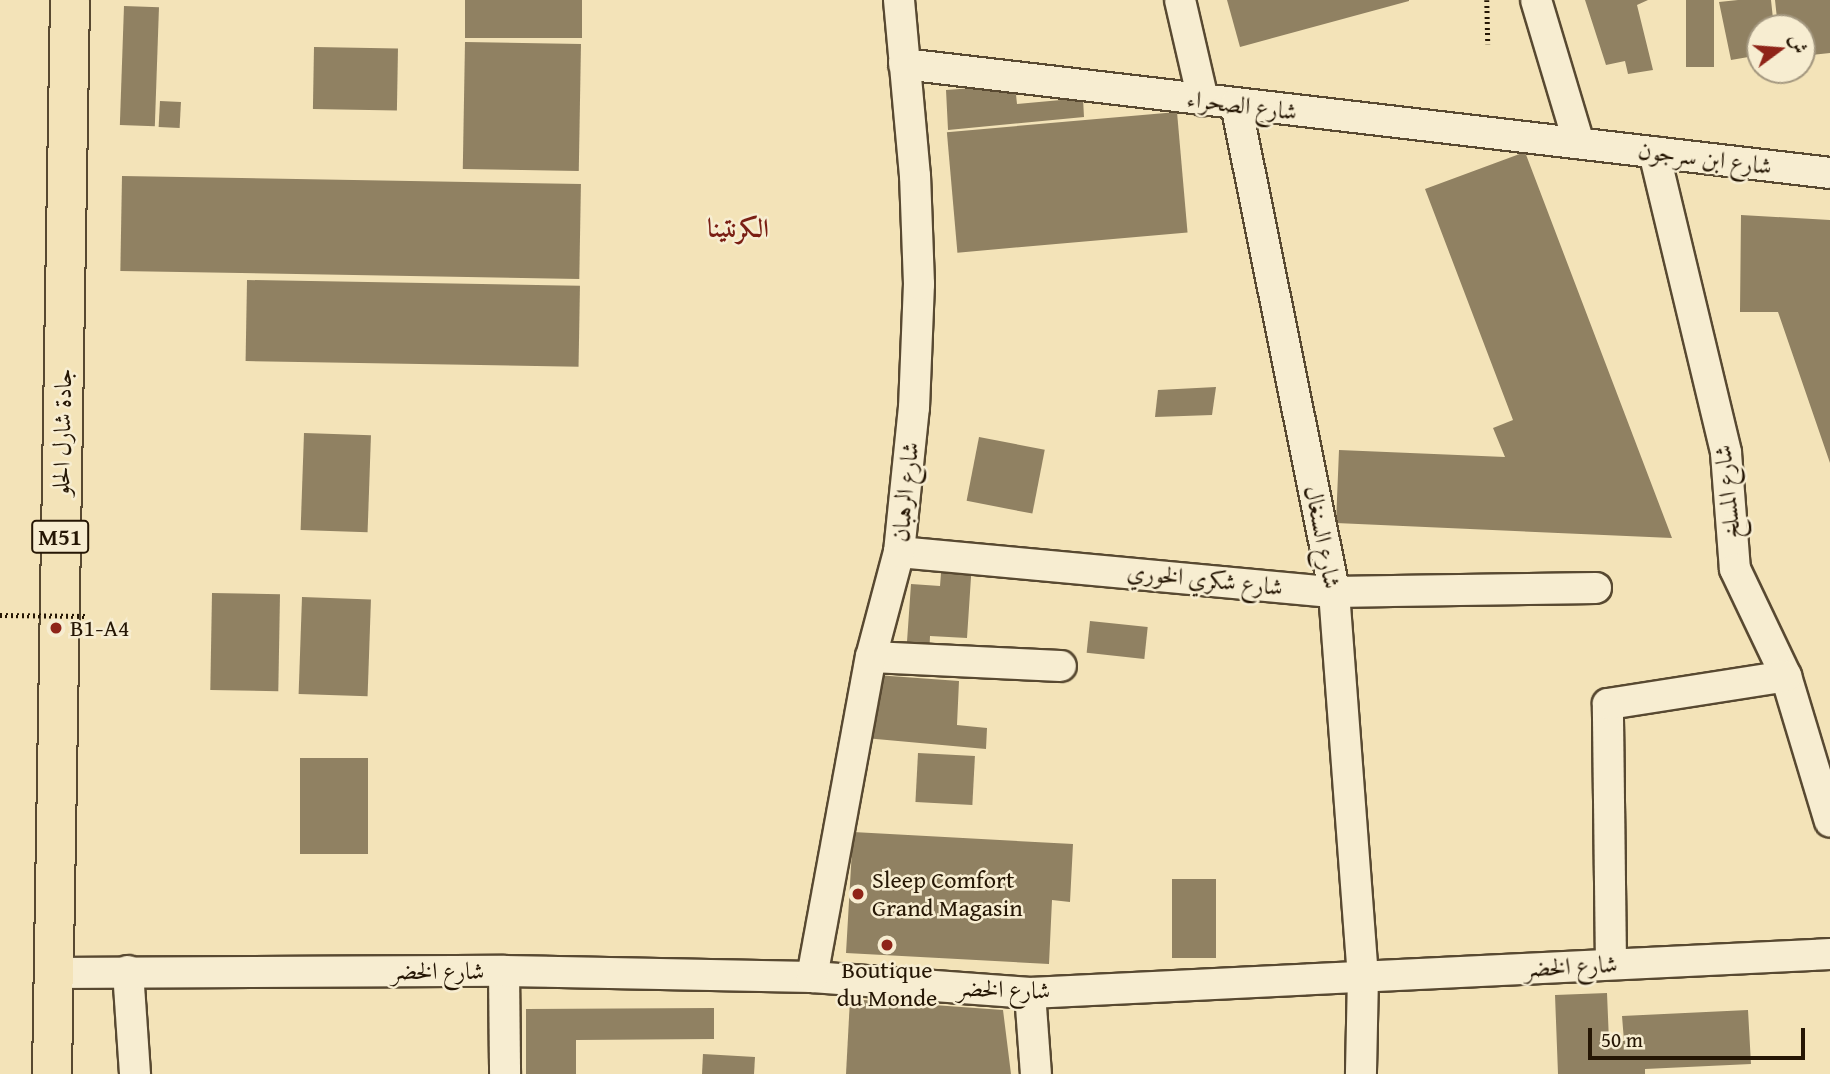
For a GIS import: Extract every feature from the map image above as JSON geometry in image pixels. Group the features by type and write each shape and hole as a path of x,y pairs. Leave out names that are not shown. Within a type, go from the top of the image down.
{"highway":[{"name":"جادة شارل الحلو","path":"52,1074 70,0"}],"street":[{"name":"شارع الرهبان","path":"812,977 871,657 899,552 914,408 919,284 915,176 899,0"},
{"path":"1180,0 1203,100"},
{"path":"1536,0 1579,143"},
{"name":"شارع الصحراء","path":"904,64 1579,143"},
{"name":"شارع السنغال","path":"1236,104 1335,592 1363,976 1361,1074"},
{"name":"شارع ابن سرجون","path":"1579,143 1830,173"},
{"name":"شارع المسلخ","path":"1654,152 1726,453 1735,569 1786,676 1830,822"},
{"name":"شارع شكري الخوري","path":"899,552 1335,592 1596,588"},
{"path":"871,657 1061,666"},
{"path":"1611,964 1608,704 1786,676"},
{"name":"شارع الخضر","path":"52,973 504,971 812,977 1030,993 1830,954"},
{"path":"128,971 135,1074"},
{"path":"504,971 505,1074"},
{"path":"1030,993 1036,1074"}],"path":[{"path":"1487,0 1488,44"},
{"path":"0,615 87,616"}],"building":[{"path":"465,0 582,0 582,38 465,38"},
{"path":"1227,0 1409,0 1409,1 1240,47"},
{"path":"1585,0 1648,0 1637,5 1653,70 1628,74 1625,61 1606,65"},
{"path":"1686,0 1714,0 1714,67 1686,67"},
{"path":"1771,0 1772,14 1746,14 1746,57 1731,60 1719,2"},
{"path":"1775,0 1830,0 1830,53 1816,54 1816,14 1776,14"},
{"path":"124,6 159,7 155,126 120,125"},
{"path":"465,42 581,44 579,171 463,169"},
{"path":"314,47 398,48 397,110 313,109"},
{"path":"1015,85 1017,104 1083,98 1084,117 948,130 946,90"},
{"path":"160,101 181,102 180,128 159,127"},
{"path":"1177,112 1188,233 957,253 947,132"},
{"path":"1525,152 1672,538 1336,523 1339,450 1505,457 1493,428 1513,420 1425,189"},
{"path":"122,176 581,184 579,279 120,271"},
{"path":"1741,215 1830,220 1830,463 1778,312 1740,312"},
{"path":"247,280 580,286 579,367 246,361"},
{"path":"1216,387 1212,415 1155,417 1158,390"},
{"path":"304,433 371,435 368,532 301,530"},
{"path":"979,437 1045,450 1032,514 967,501"},
{"path":"942,560 972,562 967,638 930,636 929,658 906,656 911,584 940,586"},
{"path":"212,593 280,594 278,691 210,690"},
{"path":"302,597 371,599 368,696 299,694"},
{"path":"1090,621 1148,627 1144,659 1087,653"},
{"path":"876,675 959,681 957,725 987,728 986,749 865,738"},
{"path":"918,753 975,756 972,805 915,802"},
{"path":"300,758 368,758 368,854 300,854"},
{"path":"853,832 1073,844 1070,902 1052,900 1049,964 846,953"},
{"path":"1172,879 1216,879 1216,958 1172,958"},
{"path":"1607,993 1609,1041 1624,1041 1622,1016 1748,1010 1751,1064 1645,1069 1645,1074 1558,1074 1555,995"},
{"path":"850,999 1003,1010 1011,1074 846,1074"},
{"path":"714,1008 714,1039 576,1040 576,1074 526,1074 526,1009"},
{"path":"703,1054 755,1057 754,1074 702,1074"}],"place":[{"name":"B1-A4","path":"56,628"},
{"name":"Sleep Comfort Grand Magasin","path":"858,894"},
{"name":"Boutique du Monde","path":"887,945"}],"district":[{"name":"الكرنتينا","path":"738,228"}]}
